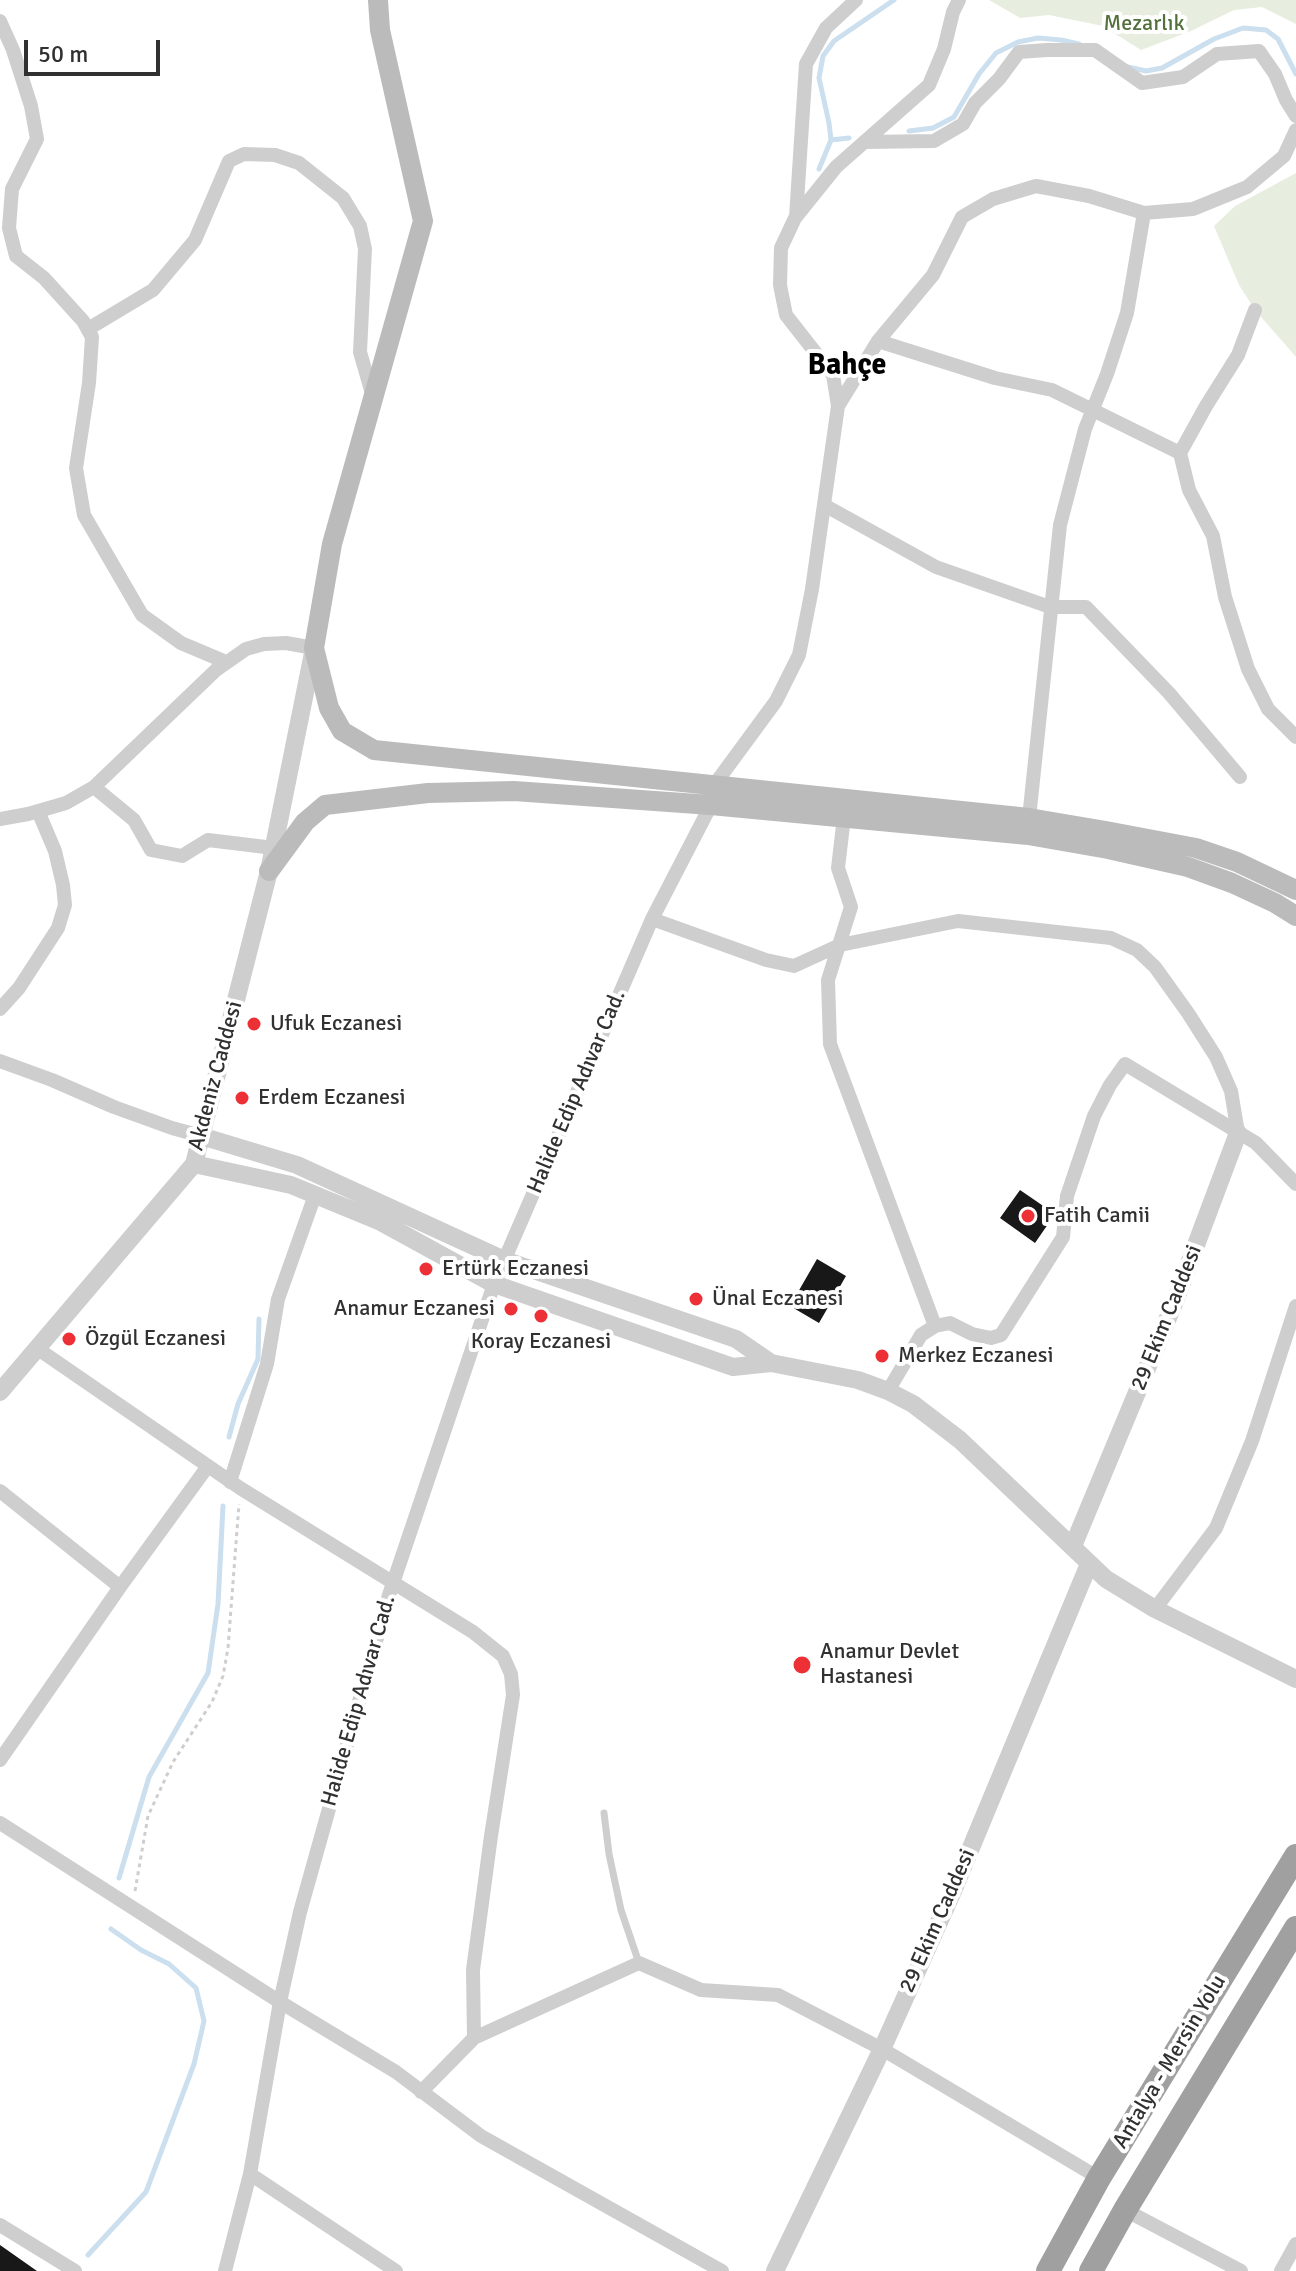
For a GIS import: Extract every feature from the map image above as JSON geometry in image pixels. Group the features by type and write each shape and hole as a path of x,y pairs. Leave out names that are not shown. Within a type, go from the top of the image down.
{"highway":[{"name":"Antalya - Mersin Yolu","path":"1048,2271 1099,2178 1296,1856"},
{"name":"Antalya - Mersin Yolu","path":"1091,2271 1296,1928"}],"main road":[{"path":"378,0 380,30 423,221 332,544 314,648 329,708 342,731 374,750 1029,818 1196,848 1237,862 1296,890"},
{"path":"269,871 305,822 325,805 428,793 514,791 711,805 1028,835 1188,867 1232,883 1296,916"}],"street":[{"path":"795,218 806,64 826,28 856,0"},
{"name":"Halide Edip Adıvar Cad.","path":"225,2271 250,2174 280,2002 300,1912 393,1583 494,1284 652,919 711,805 715,784 776,701 799,655 838,406 833,375 786,315 780,285 781,248 795,218 836,167 929,85 959,0"},
{"path":"0,21 31,106 37,139 5,209 16,256 44,278 83,321 92,337 89,383 76,468 84,515 142,615 181,643 226,662"},
{"path":"866,142 934,141 963,124 975,103 999,79 1019,52 1033,51 1095,50 1142,83 1183,77 1217,54 1259,51 1275,74 1296,116"},
{"path":"838,406 878,341 933,275 962,217 993,199 1036,186 1089,196 1144,213 1193,209 1247,187 1284,156 1296,130"},
{"path":"88,329 153,290 195,240 229,161 244,154 275,155 299,163 343,198 360,226 365,249 360,352 373,397"},
{"path":"1029,818 1060,525 1085,429 1127,313 1144,213"},
{"path":"1255,310 1238,355 1180,453 1189,490 1213,536 1225,597 1248,669 1268,709 1296,737"},
{"path":"878,341 995,378 1052,390 1180,453"},
{"path":"824,505 936,567 1050,607 1086,607 1169,693 1240,777"},
{"path":"0,819 66,803 94,787 226,662 246,649 286,643 314,648"},
{"name":"Akdeniz Caddesi","path":"0,1392 194,1164 269,871 314,648"},
{"path":"94,787 134,820 151,850 182,856 208,840 274,848"},
{"path":"0,1009 19,988 58,928 65,905 55,851 38,811"},
{"path":"844,817 838,868 851,907 828,980 830,1044 935,1326"},
{"path":"652,919 766,960 794,966 840,945 958,921 1111,938 1137,950 1155,967 1188,1013 1216,1057 1231,1091 1238,1133"},
{"path":"0,1061 128,1113 297,1165 504,1260 736,1339 771,1363"},
{"path":"888,1391 921,1335 935,1326 950,1323 972,1334 991,1338 1001,1335 1063,1237 1067,1196 1094,1116 1125,1064 1256,1143 1296,1184"},
{"name":"29 Ekim Caddesi","path":"1073,1546 1175,1301 1238,1133"},
{"path":"194,1164 291,1185 381,1222 494,1284 733,1367 771,1363 858,1380 888,1391 913,1404 960,1440 1106,1579 1155,1609 1296,1679"},
{"path":"235,1485 267,1364 278,1299 315,1195"},
{"path":"1155,1609 1216,1528 1252,1441 1296,1306"},
{"path":"38,1349 235,1485 473,1632 503,1656 511,1674 513,1695 473,1970 474,2038"},
{"path":"0,1760 208,1466"},
{"path":"0,1491 120,1587"},
{"name":"29 Ekim Caddesi","path":"775,2271 882,2049 953,1891 1089,1564"},
{"path":"0,1823 280,2002 396,2072 481,2136 722,2271"},
{"path":"421,2092 474,2038 639,1963 701,1990 778,1995 882,2049 1099,2178"},
{"path":"250,2174 396,2271"},
{"path":"1125,2210 1241,2271"},
{"path":"0,2225 75,2271"},
{"path":"1281,2271 1296,2244"}],"lane":[{"path":"604,1813 621,1910 639,1963"}],"path":[{"path":"132,1907 148,1816 173,1762 212,1702 223,1676 228,1648 235,1485"}],"green space":[{"name":"Mezarlık","path":"989,0 1296,0 1296,24 1262,7 1234,10 1141,50 1103,26 1049,15 1020,18"},
{"path":"1296,173 1296,357 1255,310 1239,285 1214,226 1235,206"}],"building":[{"name":"Fatih Camii","path":"1020,1190 1055,1214 1035,1243 1000,1218"},
{"path":"817,1259 846,1276 819,1323 790,1306"},
{"path":"0,2245 37,2271 0,2271"}],"waterway":[{"path":"819,169 831,140 819,78 823,56 834,41 894,0"},
{"path":"1128,67 1146,71 1162,68 1214,39 1243,28 1266,30 1278,39 1296,74"},
{"path":"909,131 933,128 954,117 979,74 996,53 1018,42 1038,38 1079,44"},
{"path":"831,140 849,138"},
{"path":"229,1437 238,1404 258,1359 259,1319"},
{"path":"119,1878 149,1777 208,1673 218,1604 223,1506"},
{"path":"88,2255 146,2192 194,2064 204,2021 196,1988 169,1964 141,1950 111,1929"}],"place":[{"name":"Ufuk Eczanesi","path":"254,1024"},
{"name":"Erdem Eczanesi","path":"242,1098"},
{"name":"Fatih Camii","path":"1028,1216"},
{"name":"Ertürk Eczanesi","path":"426,1269"},
{"name":"Ünal Eczanesi","path":"696,1299"},
{"name":"Anamur Eczanesi","path":"511,1309"},
{"name":"Koray Eczanesi","path":"541,1316"},
{"name":"Özgül Eczanesi","path":"69,1339"},
{"name":"Merkez Eczanesi","path":"882,1356"},
{"name":"Anamur Devlet Hastanesi","path":"802,1665"}],"district":[{"name":"Bahçe","path":"847,366"}]}
